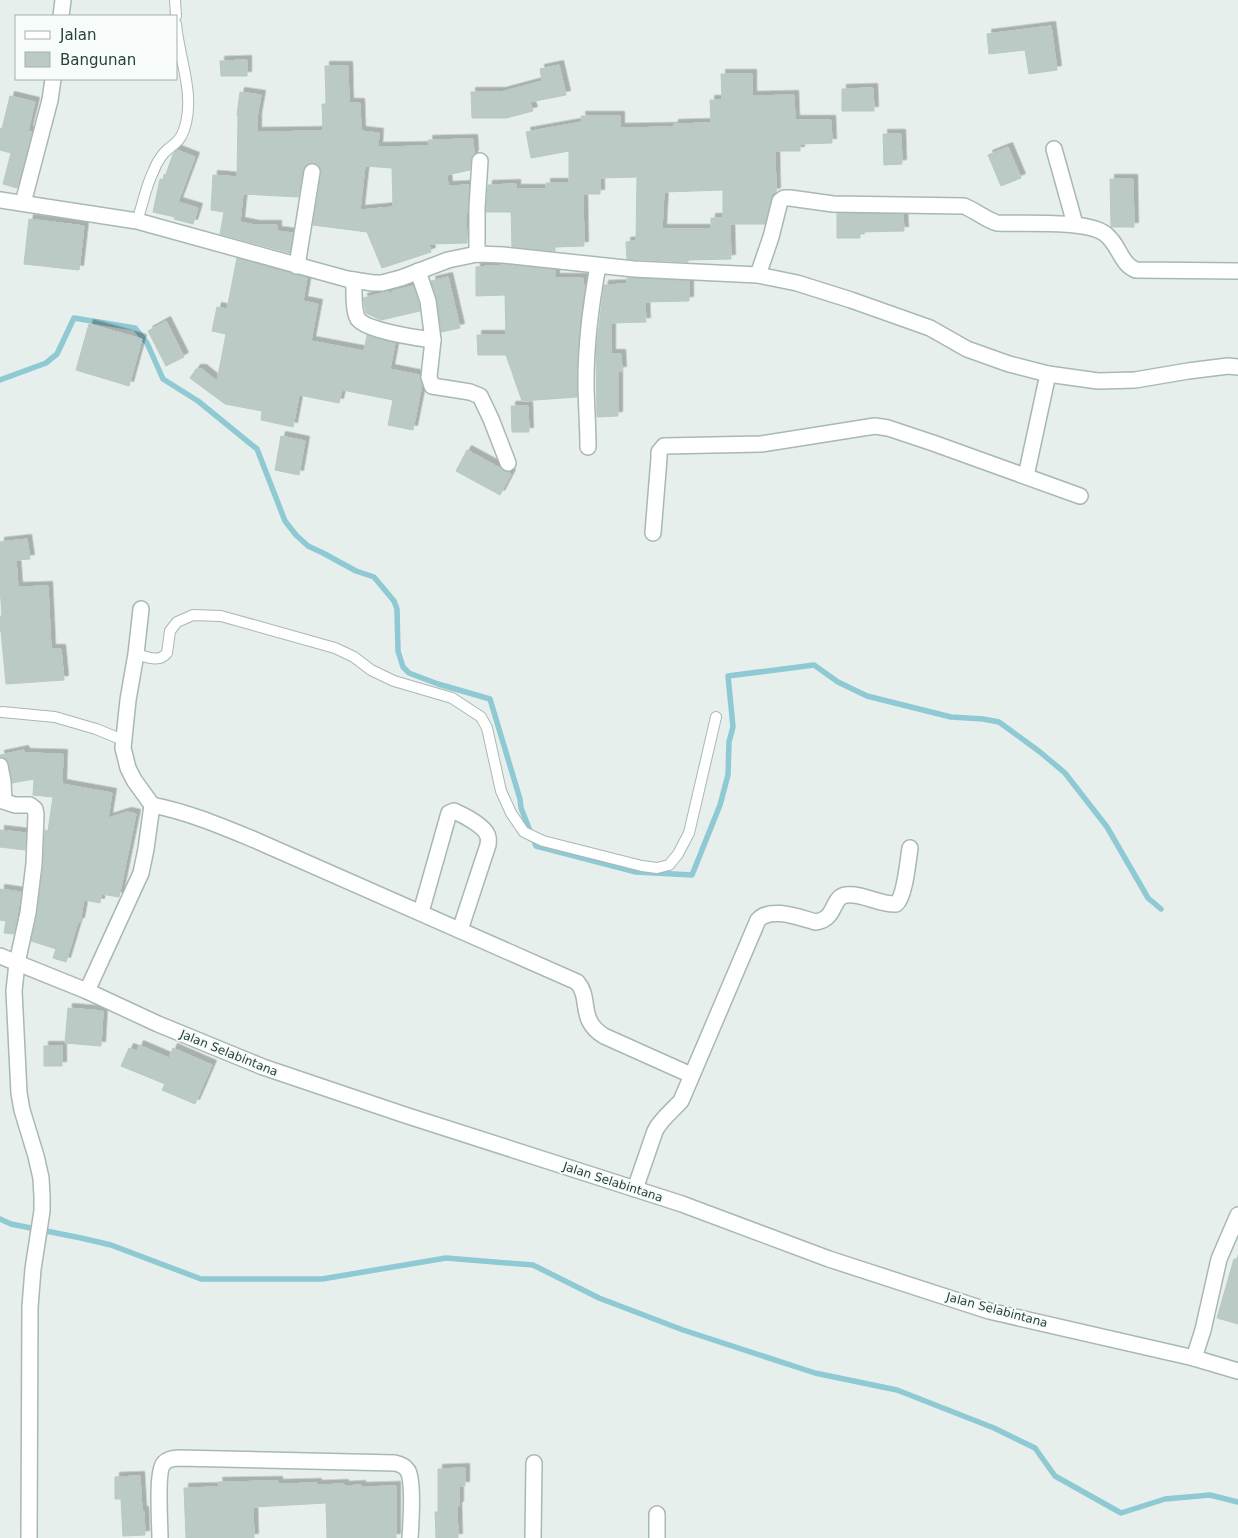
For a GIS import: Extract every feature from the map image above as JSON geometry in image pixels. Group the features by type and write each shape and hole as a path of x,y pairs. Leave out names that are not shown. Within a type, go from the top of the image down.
{"street":[{"path":"61,15 63,0"},
{"path":"23,203 50,100 53,80"},
{"path":"1054,149 1075,224"},
{"path":"477,254 476,216 480,161"},
{"path":"297,266 312,172"},
{"path":"758,275 771,237 780,201 784,198 833,204 964,206 972,209 987,220 997,223 1075,224 1095,228 1104,232 1113,240 1126,264 1136,270 1238,271"},
{"path":"0,200 137,221 297,266 354,280 382,283 448,260 477,254 634,269 758,275 798,283 843,297 930,328 967,349 1009,364 1048,374 1098,381 1135,380 1188,371 1228,366 1238,367"},
{"path":"588,447 586,381 588,338 591,303 598,266"},
{"path":"418,271 428,301 433,340 430,383 435,387 470,392 480,396 508,463"},
{"path":"354,280 358,319 400,336 433,340"},
{"path":"1026,476 1048,374"},
{"path":"653,533 659,452 666,445 761,444 875,426 888,428 1080,496"},
{"path":"141,609 123,740 124,756 128,768 141,792 152,805 174,809 208,821 422,912 577,982 581,987 589,1020 595,1030 604,1036 691,1075"},
{"path":"0,766 3,782 2,800 15,805 30,804 34,806 36,815 34,864 28,913 17,963 14,991 19,1093 22,1110 38,1163 42,1197 42,1211 33,1269 30,1307 29,1538"},
{"path":"87,991 141,872 152,805"},
{"path":"422,912 449,813 454,811 486,830 488,837 488,845 460,930"},
{"path":"635,1188 658,1124 681,1101 754,928 763,915 778,913 816,922 822,921 827,918 837,900 844,895 896,904 900,900 910,848"},
{"name":"Jalan Selabintana","path":"0,956 87,991 158,1024 263,1068 405,1116 635,1188 829,1258 989,1311 1194,1358 1238,1371"},
{"path":"1194,1358 1204,1330 1219,1259 1238,1215"},
{"path":"160,1538 160,1472 164,1462 179,1458 401,1464 405,1467 410,1477 410,1538"},
{"path":"533,1538 534,1463"},
{"path":"656,1514 657,1538"}],"lane":[{"path":"175,0 176,15"},
{"path":"137,221 154,169 165,153 177,143 184,130 188,90 178,37"},
{"path":"136,654 160,659 165,656 170,631 173,626 192,615 222,616 335,648 354,657 371,670 394,681 452,698 481,717 487,728 501,791 511,813 524,832 542,841 657,868 669,865 678,854 689,833 716,717"},
{"path":"2,712 55,717 96,729 123,740"}],"building":[{"path":"1051,26 1057,70 1029,74 1025,50 989,54 987,34"},
{"path":"247,60 247,76 221,76 220,61"},
{"path":"559,65 566,95 530,102 533,111 506,118 472,118 471,92 501,92 542,81 540,69"},
{"path":"325,66 348,66 349,103 360,103 361,131 379,133 378,147 429,146 428,140 473,139 474,154 470,170 447,175 448,186 469,185 468,212 466,212 467,243 429,244 431,252 382,268 367,232 313,225 321,173 318,165 313,163 305,166 303,170 298,197 243,194 240,222 255,225 277,225 277,231 293,233 290,253 220,234 224,212 211,210 213,175 237,177 237,115 240,92 261,95 257,118 257,132 323,131 322,104 326,104","holes":["365,166 392,168 393,207 360,210"]},
{"path":"721,74 752,74 752,96 794,95 795,120 831,120 832,143 800,144 800,151 775,151 776,192 772,193 765,224 730,224 731,259 688,260 688,262 627,259 626,242 636,241 637,177 600,178 600,194 583,194 584,246 555,247 555,251 512,247 511,212 486,212 488,185 516,184 516,189 546,189 546,183 569,183 569,151 531,158 526,132 582,122 581,116 620,116 620,128 674,127 674,124 711,123 710,100 722,100","holes":["723,190 723,218 711,218 711,229 662,229 664,192"]},
{"path":"873,88 874,111 842,111 842,89"},
{"path":"10,96 35,102 28,131 32,132 17,188 3,184 11,153 0,150 0,128 2,129"},
{"path":"883,134 901,134 902,164 884,165"},
{"path":"1008,147 1021,178 1001,186 988,155"},
{"path":"177,150 195,157 178,202 198,208 193,224 174,219 175,217 153,212 160,179 164,180 173,154"},
{"path":"1110,179 1133,179 1134,227 1111,227"},
{"path":"837,213 903,214 904,231 860,232 860,238 837,238"},
{"path":"29,219 84,226 79,270 24,264"},
{"path":"237,258 307,278 303,301 318,304 311,341 364,351 367,335 395,343 390,369 420,375 422,385 413,430 388,425 393,400 342,390 339,403 299,395 293,427 261,420 262,411 225,404 190,378 196,369 202,369 217,381 226,334 212,331 217,307 227,309"},
{"path":"507,265 555,270 555,278 583,278 583,285 585,285 579,337 577,397 522,401 506,355 478,355 477,335 506,335 505,295 476,296 476,267"},
{"path":"448,277 460,328 441,332 437,300 431,281"},
{"path":"627,278 689,281 689,301 645,302 646,322 611,323 611,354 621,354 622,371 618,371 618,416 597,417 596,352 604,285 627,284"},
{"path":"413,286 420,311 381,320 366,313 363,298 387,292 392,293 392,291"},
{"path":"166,321 184,357 166,366 148,331"},
{"path":"89,324 142,339 129,386 76,370"},
{"path":"511,406 528,406 529,432 512,432"},
{"path":"281,436 305,441 299,475 275,470"},
{"path":"467,450 511,474 500,495 456,471"},
{"path":"27,539 30,559 16,560 18,587 48,586 51,649 61,649 64,680 6,684 0,631 0,616 2,616 0,542"},
{"path":"24,750 25,753 63,754 62,784 112,793 108,818 127,812 136,814 119,897 101,894 100,903 84,900 80,922 78,922 66,962 53,958 56,949 31,941 37,914 45,830 48,831 53,797 33,795 34,779 12,783 9,764 0,755"},
{"path":"0,830 26,833 25,850 0,847"},
{"path":"0,889 21,892 14,934 4,933 6,921 0,920"},
{"path":"68,1008 103,1011 101,1046 65,1043"},
{"path":"139,1045 169,1058 173,1048 212,1065 195,1104 162,1090 165,1084 121,1066 129,1048 137,1051"},
{"path":"44,1046 62,1046 62,1066 44,1066"},
{"path":"1234,1259 1238,1260 1238,1324 1217,1318"},
{"path":"465,1468 465,1486 459,1486 459,1506 457,1506 458,1538 436,1538 435,1512 438,1512 438,1469"},
{"path":"140,1476 145,1535 123,1536 121,1499 115,1499 115,1477"},
{"path":"278,1481 278,1484 317,1483 317,1485 361,1485 361,1487 396,1486 396,1538 327,1538 326,1503 253,1507 254,1538 186,1538 184,1488 219,1487 218,1482"}],"waterway":[{"path":"0,380 46,363 57,354 74,318 135,328 147,343 163,379 198,401 257,449 285,521 296,535 308,546 356,571 374,577 394,601 397,609 398,651 403,667 409,673 438,684 490,699 520,799 521,808 536,846 636,872 692,875 720,805 728,775 729,742 733,727 728,676 814,665 838,682 867,696 951,717 999,722 1065,773 1107,827 1148,898 1161,909"},
{"path":"0,1219 11,1224 111,1245 201,1279 322,1279 446,1258 533,1265 599,1298 683,1330 815,1373 897,1390 994,1428 1035,1448 1055,1476 1121,1513 1165,1499 1210,1495 1238,1502"}]}
